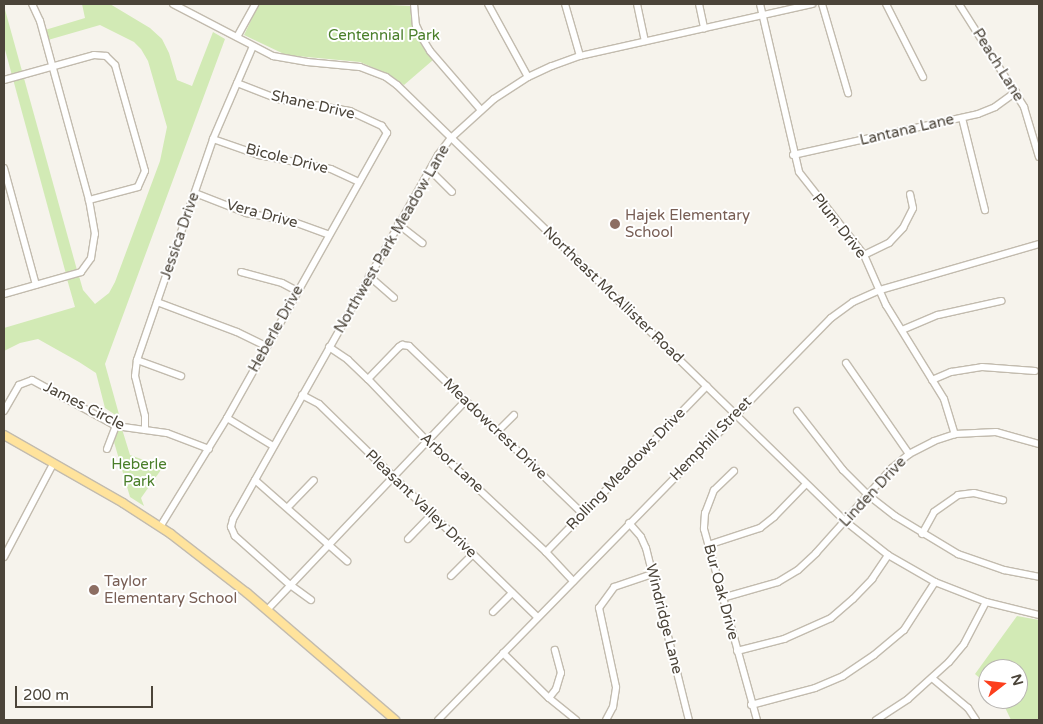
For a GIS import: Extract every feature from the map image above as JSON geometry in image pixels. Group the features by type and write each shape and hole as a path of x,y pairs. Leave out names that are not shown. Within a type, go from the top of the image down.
{"main road":[{"path":"4,435 160,527 267,610 395,720"}],"street":[{"path":"4,294 81,272 91,258 93,248 95,223 40,21 32,4"},
{"name":"Northeast McAllister Road","path":"173,4 186,7 254,46 288,60 349,65 373,72 397,85 845,521 888,555 936,582 986,602 1039,615"},
{"path":"237,37 255,4"},
{"path":"414,4 416,25 422,38 481,110"},
{"path":"488,4 528,76"},
{"path":"565,4 580,56"},
{"path":"637,4 645,42"},
{"path":"699,4 704,28"},
{"name":"Plum Drive","path":"760,4 793,155 803,179 864,255 886,305 948,407 955,434"},
{"name":"Northwest Park Meadow Lane","path":"290,585 235,536 231,527 233,518 398,224 438,155 451,138 481,110 528,76 580,56 812,4"},
{"path":"822,4 848,93"},
{"path":"886,4 924,77"},
{"name":"Peach Lane","path":"960,4 1024,107 1039,157"},
{"name":"Jessica Drive","path":"145,430 144,412 135,376 137,360 213,139 254,46"},
{"path":"4,80 94,55 106,56 115,64 145,171 138,187 89,200"},
{"name":"Shane Drive","path":"238,83 278,99 345,110 382,126 386,130"},
{"name":"Lantana Lane","path":"793,155 987,111 1016,92"},
{"path":"962,118 986,210"},
{"name":"Heberle Drive","path":"160,527 227,418 386,136 386,130"},
{"name":"Bicole Drive","path":"213,139 259,155 331,169 359,182"},
{"path":"4,168 36,285"},
{"path":"430,170 452,192"},
{"name":"Vera Drive","path":"195,193 246,212 294,222 329,235"},
{"path":"864,255 889,243 903,228 912,208 910,194"},
{"path":"398,224 422,243"},
{"name":"Hemphill Street","path":"438,720 735,414 831,318 853,302 880,290 1039,244"},
{"path":"241,272 282,283 297,291"},
{"path":"369,276 394,298"},
{"path":"157,302 237,332 266,346"},
{"path":"902,330 938,315 1002,302"},
{"name":"Meadowcrest Drive","path":"368,379 399,347 406,345 583,514"},
{"name":"Arbor Lane","path":"329,347 348,360 368,379 427,441 546,552 573,581"},
{"path":"137,360 181,376"},
{"path":"846,363 908,454"},
{"path":"932,380 951,372 982,367 1035,371"},
{"name":"James Circle","path":"4,411 19,384 32,380 116,426 167,433 209,449"},
{"name":"Rolling Meadows Drive","path":"546,552 707,386"},
{"name":"Pleasant Valley Drive","path":"302,394 319,404 538,618"},
{"path":"267,610 465,401"},
{"path":"797,411 843,470 868,495 895,516 958,554 1004,570 1039,577"},
{"path":"497,432 514,414"},
{"path":"227,418 274,446"},
{"path":"108,449 116,426"},
{"name":"Linden Drive","path":"722,598 765,586 785,578 816,553 892,468 908,454 934,441 955,434 996,432 1039,444"},
{"path":"4,557 53,464"},
{"name":"Bur Oak Drive","path":"734,471 724,478 708,501 704,529 757,720"},
{"path":"254,480 288,506 347,561"},
{"path":"288,506 314,480"},
{"path":"708,545 760,528 774,517 806,484"},
{"path":"922,534 934,512 958,495 974,493 1003,500"},
{"path":"408,539 432,514"},
{"name":"Windridge Lane","path":"629,523 640,537 652,574 689,720"},
{"path":"451,576 473,554"},
{"path":"737,651 784,639 831,618 853,600 872,579 888,555"},
{"path":"606,720 613,706 616,687 599,608 614,587 652,574"},
{"path":"752,705 815,688 843,676 874,655 904,630 936,582"},
{"path":"290,585 311,600"},
{"path":"493,612 512,593"},
{"path":"876,720 908,699 932,678 964,644 986,602"},
{"path":"549,698 560,681 561,673 556,650"},
{"path":"503,653 549,698 576,720"},
{"path":"932,678 968,708 976,720"}],"green space":[{"path":"82,4 110,4 150,28 162,39 169,53 177,80 192,86 213,32 225,39 105,364 120,418 105,408 96,373 79,362 38,339 20,343 4,351 4,328 75,307 67,279 79,276 83,290 95,304 109,293 115,282 160,161 167,127 148,61 141,49 134,42 100,25 48,40 45,30 85,18"},
{"name":"Centennial Park","path":"259,4 411,6 419,37 433,60 404,85 388,74 360,62 286,55 244,35"},
{"path":"4,6 77,270 66,274 4,46"},
{"name":"Heberle Park","path":"122,429 130,455 163,467 141,498 144,506 130,497 114,442 118,430"},
{"path":"1017,616 1039,620 1039,720 1011,720 1006,709 1028,709 1028,659 986,659"}],"place":[{"name":"Hajek Elementary School","path":"615,224"},
{"name":"Taylor Elementary School","path":"94,590"}]}
